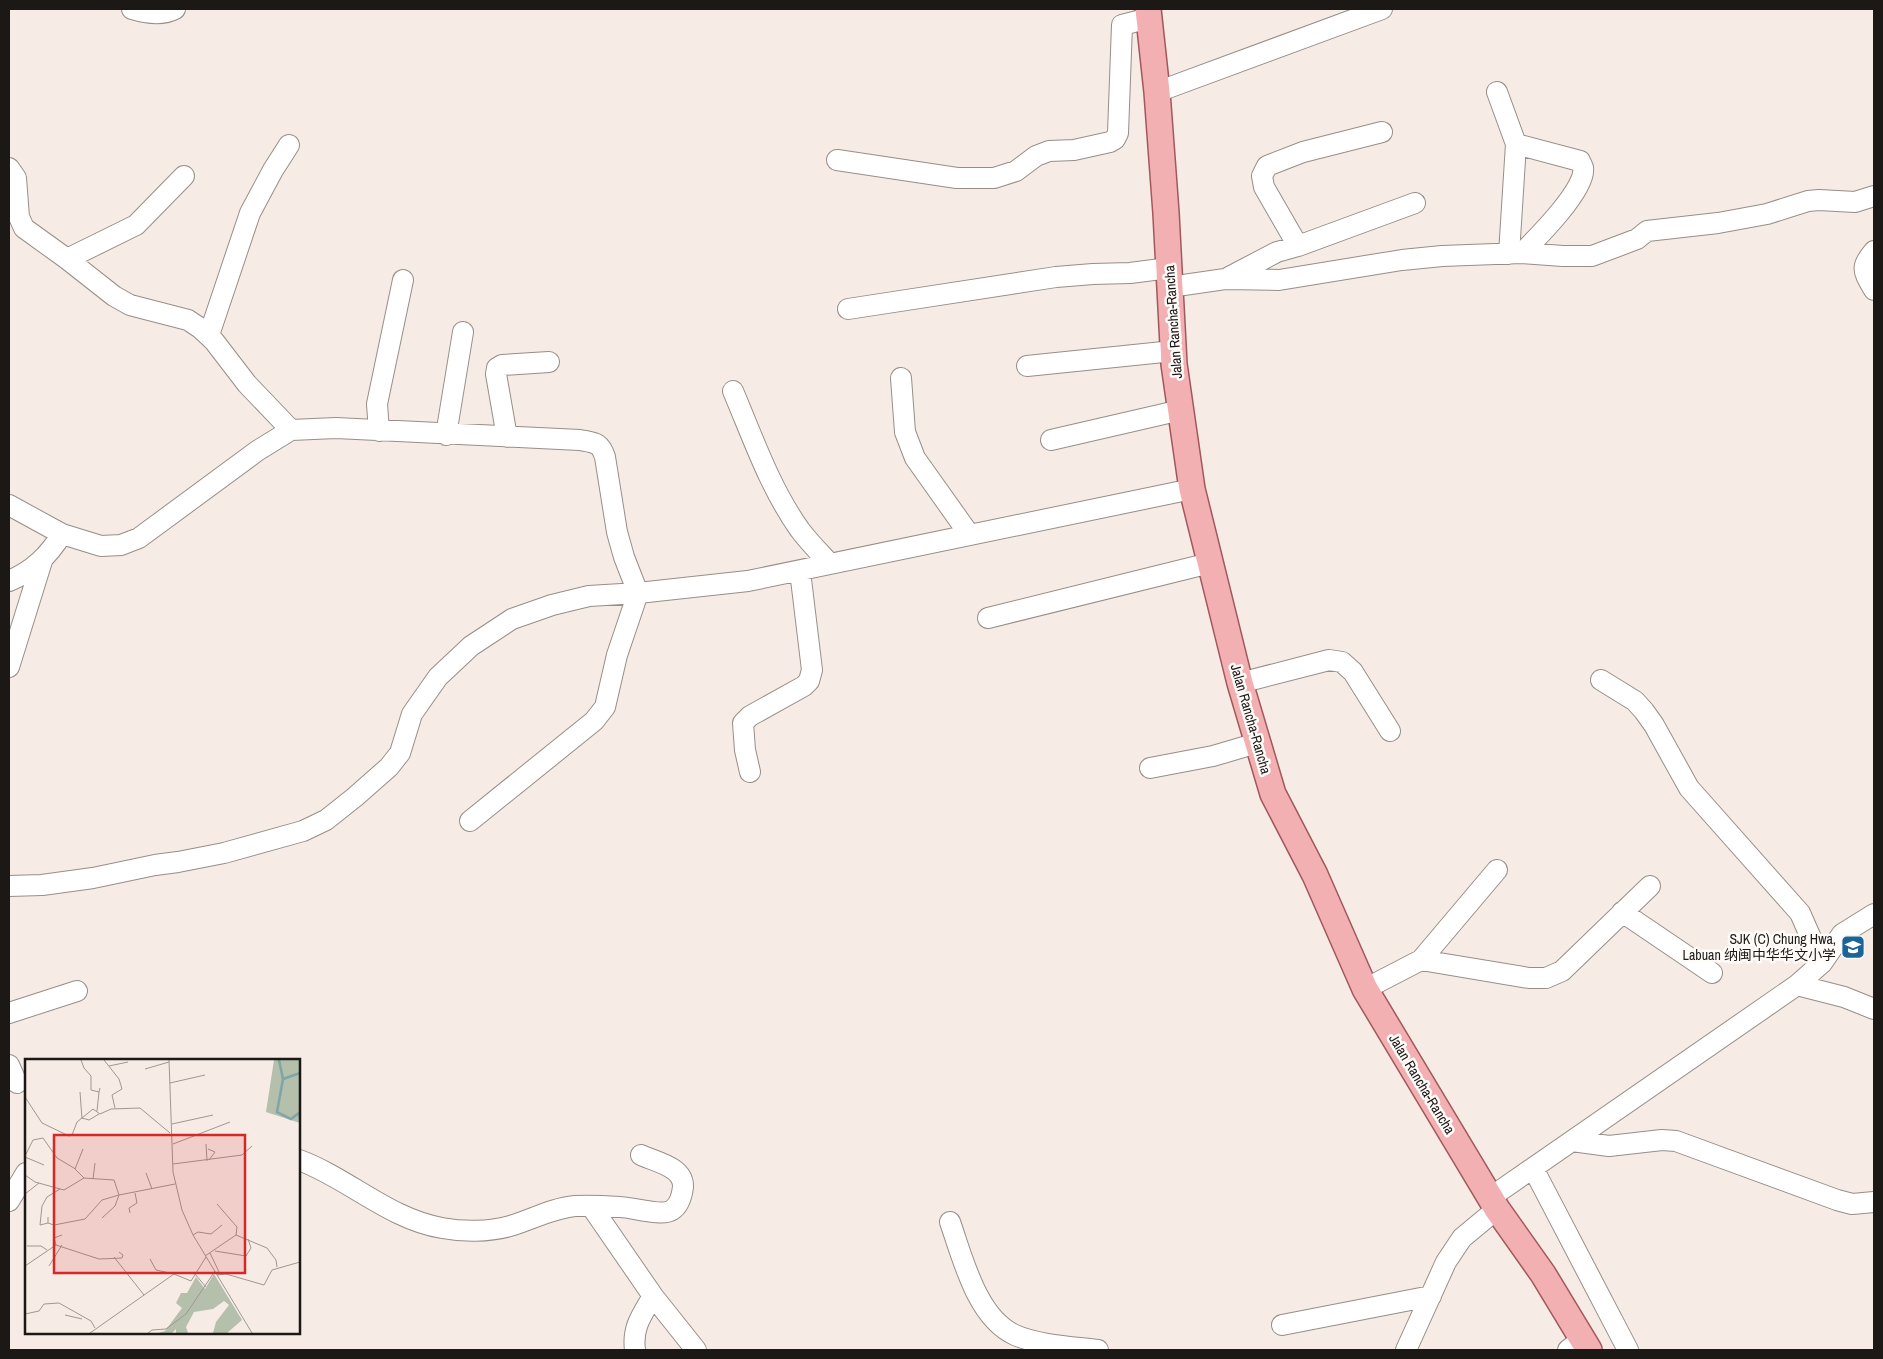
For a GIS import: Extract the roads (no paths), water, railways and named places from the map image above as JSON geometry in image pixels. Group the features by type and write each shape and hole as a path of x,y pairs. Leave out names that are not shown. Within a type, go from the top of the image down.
{"main road":[{"name":"Jalan Rancha-Rancha","path":"1149,13 1157,92 1173,351 1192,489 1240,683 1273,794 1315,875 1365,990 1494,1203 1543,1274 1580,1346"}],"street":[{"path":"132,9 146,13 175,9"},
{"path":"1157,92 1382,9"},
{"path":"837,160 957,178 994,178 1016,171 1036,156 1049,151 1074,150 1110,142 1115,139 1118,133 1122,25 1149,13"},
{"path":"1497,92 1516,144 1516,254"},
{"path":"1298,246 1264,187 1262,176 1267,166 1303,152 1382,132"},
{"path":"1516,144 1580,161 1584,169 1575,194 1516,254"},
{"path":"209,335 250,213 289,145"},
{"path":"9,168 16,178 19,218 24,228 67,258 114,296 130,305 188,320 209,335 247,384 291,430"},
{"path":"67,258 136,225 184,176"},
{"path":"848,310 1056,277 1093,274 1130,273 1169,277 1279,280 1442,256 1516,254 1592,256 1637,239 1647,231 1661,228 1718,223 1766,214 1808,201 1855,202 1874,196"},
{"path":"1226,279 1277,252 1415,203"},
{"path":"1872,287 1864,269 1864,264 1874,250"},
{"path":"379,431 376,404 403,280"},
{"path":"446,435 463,332"},
{"path":"1027,366 1173,351"},
{"path":"507,438 496,374 497,368 502,365 549,362"},
{"path":"901,378 905,432 915,458 969,534"},
{"path":"733,391 781,500 800,531 830,564"},
{"path":"1051,440 1181,410"},
{"path":"9,505 62,534 101,546 121,545 139,538 257,451 291,430 336,428 594,442 601,447 605,457 617,532 624,557 638,593 617,655 605,707 594,721 470,821"},
{"path":"9,886 42,885 93,878 224,853 303,831 326,820 389,767 400,753 412,714 438,677 472,646 512,619 552,605 589,596 638,593 748,581 1192,489"},
{"path":"9,581 31,570 42,561 62,534"},
{"path":"9,667 42,561"},
{"path":"988,618 1210,563"},
{"path":"750,772 744,750 743,723 750,716 804,686 809,680 812,670 800,570"},
{"path":"1240,683 1329,660 1342,662 1353,672 1390,731"},
{"path":"1601,680 1635,702 1644,711 1694,796 1800,913 1822,962"},
{"path":"1150,768 1200,759 1257,742"},
{"path":"1365,990 1421,960 1497,870"},
{"path":"1421,960 1530,978 1546,978 1562,971 1650,886"},
{"path":"1622,912 1712,973"},
{"path":"1406,1350 1446,1262 1462,1238 1494,1203 1533,1168 1796,985 1822,962 1842,934 1874,914"},
{"path":"1796,985 1844,997 1874,1009"},
{"path":"9,1013 77,991"},
{"path":"9,1064 17,1084"},
{"path":"1572,1140 1609,1146 1676,1140 1837,1200 1852,1204 1874,1202"},
{"path":"300,1161 402,1215 421,1223 464,1231 509,1226 561,1208 591,1206 662,1212 671,1211 679,1203 683,1180 678,1172 641,1155"},
{"path":"1533,1168 1628,1350"},
{"path":"9,1201 25,1175"},
{"path":"591,1206 653,1296 696,1350"},
{"path":"950,1222 975,1290 995,1322 1015,1335 1028,1340 1098,1350"},
{"path":"635,1350 633,1337 636,1325 653,1296"},
{"path":"1282,1325 1431,1296"}],"place":[{"name":"SJK (C) Chung Hwa, Labuan 纳闽中华华文小学","path":"1853,947"}]}
